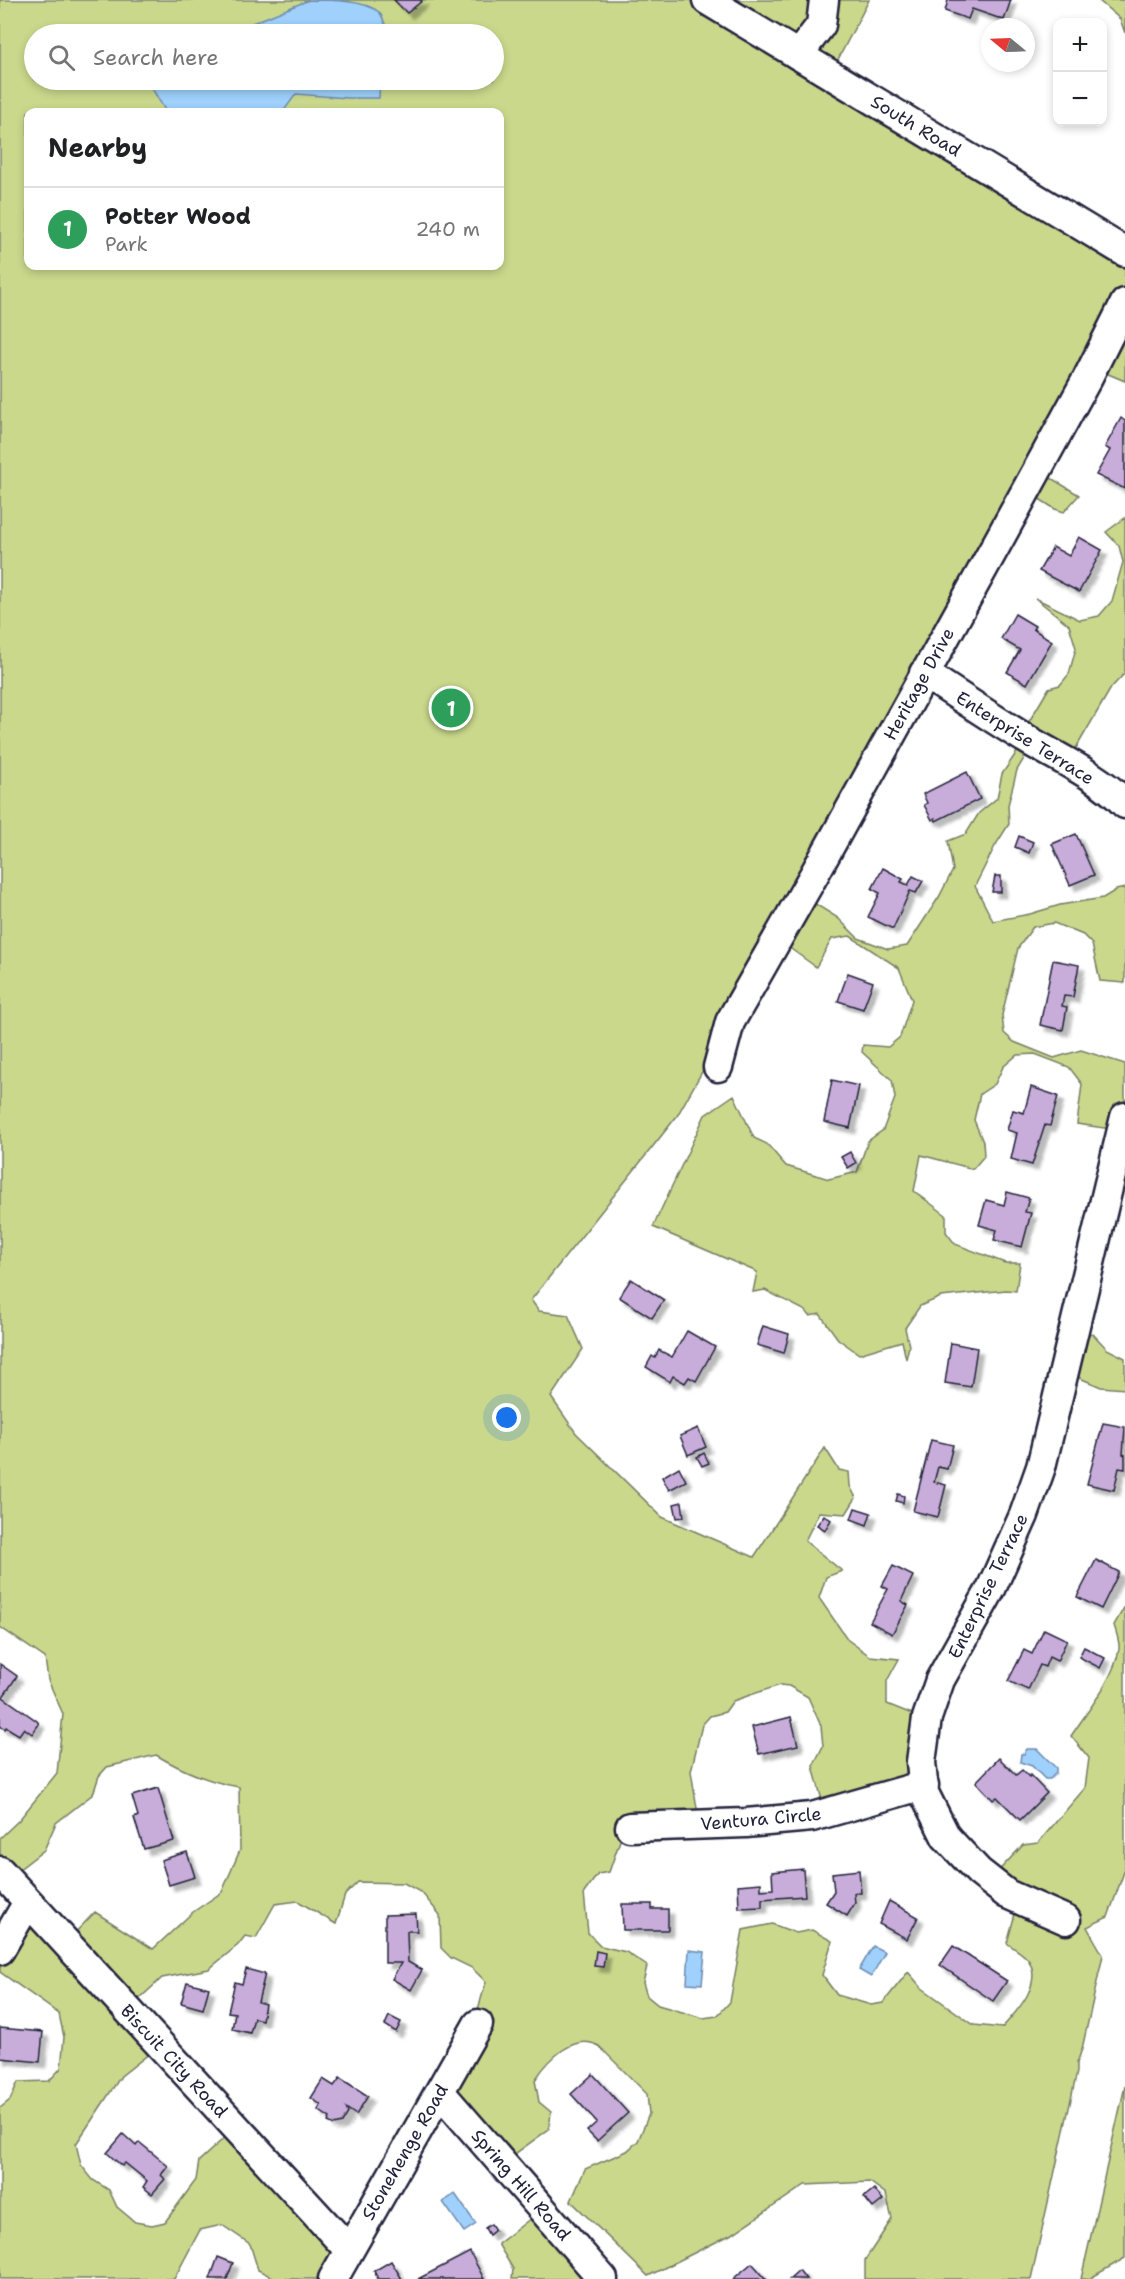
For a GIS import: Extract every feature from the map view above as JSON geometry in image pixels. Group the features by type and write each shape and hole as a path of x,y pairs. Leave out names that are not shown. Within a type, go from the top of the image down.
{"street":[{"name":"South Road","path":"707,0 1125,252"},
{"path":"798,55 821,25 824,0"},
{"name":"Heritage Drive","path":"718,1067 730,1022 810,883 1087,379 1125,303"},
{"name":"Enterprise Terrace","path":"924,673 994,719 1076,768 1119,797 1125,804"},
{"name":"Enterprise Terrace","path":"1066,1920 1007,1894 978,1872 946,1837 924,1793 921,1762 927,1718 940,1680 991,1588 1024,1515 1041,1467 1125,1117"},
{"name":"Ventura Circle","path":"630,1827 746,1823 812,1817 924,1785"},
{"name":"Biscuit City Road","path":"0,1871 349,2250"},
{"path":"0,1950 28,1902"},
{"name":"Stonehenge Road","path":"333,2279 477,2024"},
{"name":"Spring Hill Road","path":"440,2092 603,2279"}],"green space":[{"path":"0,0 869,0 831,73 1125,252 1125,381 1094,368 1036,469 1079,495 1064,512 1055,509 1027,491 812,902 838,918 858,938 888,949 907,946 939,897 953,870 948,841 966,834 979,813 997,798 1002,774 1021,746 1021,735 1049,688 1060,685 1069,674 1076,648 1069,625 1035,598 1080,620 1099,616 1112,601 1123,562 1119,546 1106,532 1125,518 1125,673 1111,688 1068,762 1032,745 1017,770 1008,805 1009,824 975,886 993,921 1060,905 1103,898 1116,890 1125,888 1125,983 1100,981 1092,944 1083,935 1054,923 1033,927 1018,948 1002,1015 1004,1033 1014,1042 1054,1058 1081,1050 1125,1064 1125,1111 1118,1130 1077,1124 1082,1084 1069,1067 1035,1054 1017,1055 1003,1067 995,1084 980,1094 974,1120 983,1142 984,1156 973,1169 921,1155 914,1191 946,1215 946,1232 955,1244 1005,1263 1020,1263 1016,1291 941,1297 920,1306 905,1328 909,1346 906,1359 902,1341 859,1354 838,1339 820,1314 810,1316 806,1311 765,1290 753,1292 757,1272 653,1227 705,1115 734,1095 754,1138 767,1144 786,1166 829,1179 857,1172 868,1141 883,1130 895,1098 892,1080 862,1052 863,1045 888,1047 900,1037 912,1000 899,968 850,936 832,939 816,967 777,939 677,1116 531,1300 539,1311 568,1315 583,1349 551,1397 576,1433 662,1517 754,1557 825,1448 839,1470 849,1472 850,1486 856,1498 846,1514 819,1512 805,1541 842,1571 826,1577 819,1598 848,1640 870,1656 899,1659 887,1681 887,1704 922,1718 920,1779 825,1812 813,1766 823,1746 821,1726 808,1697 789,1686 780,1685 733,1701 725,1712 710,1716 702,1725 691,1771 699,1821 622,1835 609,1872 598,1874 584,1893 588,1933 601,1946 626,1952 647,1966 643,1983 647,1996 658,2005 703,2018 717,2016 730,2002 743,1930 772,1924 796,1933 812,1930 832,1941 822,1975 837,1995 871,2005 883,2003 908,1972 922,1988 974,2025 1002,2028 1026,1998 1033,1979 1027,1958 1007,1943 1018,1903 990,1880 1023,1845 1038,1843 1085,1788 1089,1758 1071,1736 1100,1694 1112,1671 1119,1646 1114,1625 1125,1606 1125,1869 1108,1917 1087,1927 1103,1955 1077,2063 1077,2072 1031,2279 865,2279 865,2260 892,2219 886,2194 870,2182 805,2185 734,2233 648,2276 571,2201 585,2169 627,2151 638,2141 649,2114 647,2094 599,2046 590,2043 571,2045 554,2057 535,2080 539,2102 551,2112 549,2129 501,2164 439,2096 472,2030 486,1982 472,1968 451,1958 441,1948 440,1915 422,1893 404,1883 358,1882 345,1895 336,1924 298,1901 275,1904 256,1938 245,1936 238,1945 209,1969 162,1978 127,2010 155,2049 121,2076 76,2144 81,2165 93,2180 109,2190 117,2207 135,2222 152,2225 165,2222 196,2180 199,2161 233,2130 346,2249 332,2279 276,2279 258,2270 250,2244 222,2225 200,2230 174,2279 0,2279 0,2108 10,2100 18,2082 49,2081 61,2068 64,2037 59,2014 0,1972 0,1946 25,1904 69,1939 95,1912 153,1949 193,1912 222,1892 240,1850 239,1787 196,1775 156,1755 107,1767 99,1776 93,1794 56,1823 44,1850 13,1874 0,1872 0,1838 19,1820 57,1773 63,1714 48,1680 45,1658 0,1627"},
{"path":"1098,0 1125,0 1125,33 1120,19"},
{"path":"1073,1330 1093,1334 1107,1349 1125,1358 1125,1389 1101,1387 1063,1371"},
{"path":"1125,2086 1125,2258 1089,2279 1081,2279"},
{"path":"540,2211 602,2279 512,2279 513,2269 498,2244"}],"water":[{"path":"309,0 327,0 373,8 381,14 385,24 250,24"},
{"path":"153,90 379,90 379,98 296,94 286,108 164,108"},
{"path":"1027,1749 1037,1749 1056,1768 1056,1773 1050,1779 1045,1779 1032,1766 1020,1762 1021,1754 1024,1754"},
{"path":"873,1946 885,1952 871,1977 859,1970"},
{"path":"689,1950 705,1952 702,1984 687,1983"},
{"path":"455,2194 476,2224 464,2232 443,2202"}],"building":[{"path":"394,0 421,0 422,1 407,13"},
{"path":"948,0 1011,0 1005,18 972,9 968,19 945,11"},
{"path":"1121,418 1125,421 1125,489 1096,475 1110,450 1105,447"},
{"path":"1079,537 1102,550 1079,592 1039,571 1053,547 1069,556"},
{"path":"1015,614 1035,626 1033,629 1052,641 1027,684 1007,672 1020,650 1001,639"},
{"path":"967,772 980,799 936,821 935,818 932,820 924,805 927,803 923,794"},
{"path":"1076,834 1094,875 1070,885 1052,844"},
{"path":"1019,836 1033,842 1029,853 1015,847"},
{"path":"883,868 903,879 901,882 908,885 913,876 923,881 916,893 910,891 893,929 868,917 880,893 872,889"},
{"path":"995,876 1001,876 1001,892 992,892"},
{"path":"1053,960 1079,965 1073,997 1064,996 1062,1006 1067,1007 1063,1030 1040,1025"},
{"path":"848,973 873,982 863,1009 838,1001"},
{"path":"832,1080 859,1086 850,1128 824,1122"},
{"path":"1031,1087 1058,1096 1050,1126 1045,1125 1032,1165 1011,1159 1017,1133 1007,1130 1013,1110 1024,1113"},
{"path":"850,1152 856,1163 848,1168 841,1157"},
{"path":"1007,1192 1029,1198 1025,1212 1031,1213 1022,1247 994,1240 997,1230 979,1225 986,1200 1004,1205"},
{"path":"631,1279 664,1300 652,1318 619,1297"},
{"path":"763,1326 789,1334 784,1353 757,1345"},
{"path":"687,1331 715,1347 696,1381 689,1377 685,1383 673,1376 670,1382 646,1367 652,1356 655,1358 659,1350 672,1357"},
{"path":"951,1343 977,1348 971,1387 945,1383"},
{"path":"1103,1423 1125,1427 1123,1454 1125,1455 1125,1469 1119,1468 1114,1490 1087,1484"},
{"path":"698,1428 706,1447 688,1455 680,1436"},
{"path":"931,1440 953,1445 947,1469 938,1467 934,1482 946,1485 938,1517 913,1511"},
{"path":"704,1453 709,1463 702,1466 697,1457"},
{"path":"679,1467 686,1481 669,1490 662,1477"},
{"path":"898,1494 904,1496 903,1503 896,1501"},
{"path":"682,1502 684,1517 677,1518 674,1504"},
{"path":"855,1508 871,1513 867,1525 851,1519"},
{"path":"824,1515 831,1520 825,1530 817,1525"},
{"path":"1096,1560 1119,1572 1101,1609 1077,1597"},
{"path":"893,1566 913,1576 901,1601 908,1605 892,1634 870,1622 888,1589 882,1586"},
{"path":"1044,1629 1067,1640 1057,1661 1049,1657 1045,1667 1040,1665 1028,1690 1008,1681 1024,1650 1032,1654"},
{"path":"1084,1647 1105,1658 1100,1668 1079,1657"},
{"path":"0,1664 17,1676 3,1697 37,1721 39,1724 32,1734 24,1728 19,1735 0,1726"},
{"path":"791,1717 798,1745 759,1754 752,1727"},
{"path":"999,1758 1016,1775 1022,1770 1029,1777 1030,1775 1047,1793 1020,1820 997,1797 993,1800 976,1782"},
{"path":"158,1788 174,1841 144,1849 134,1818 138,1816 132,1796"},
{"path":"187,1852 195,1877 169,1885 161,1860"},
{"path":"803,1869 805,1896 762,1899 762,1907 739,1908 738,1885 761,1883 761,1890 773,1889 772,1872"},
{"path":"859,1870 861,1893 854,1893 855,1903 847,1916 826,1903 834,1891 832,1873"},
{"path":"889,1901 918,1917 907,1939 879,1924"},
{"path":"622,1904 652,1904 652,1909 668,1909 668,1930 623,1930"},
{"path":"416,1914 417,1931 407,1931 408,1962 422,1970 411,1990 392,1979 401,1963 385,1963 385,1915"},
{"path":"953,1946 1007,1981 993,2001 940,1965"},
{"path":"596,1951 605,1953 603,1967 594,1966"},
{"path":"246,1969 265,1974 258,2002 265,2004 262,2020 254,2018 250,2033 232,2029 235,2013 228,2012 235,1982 242,1984"},
{"path":"187,1982 209,1988 203,2009 181,2003"},
{"path":"389,2016 401,2022 396,2032 385,2025"},
{"path":"0,2028 43,2032 40,2062 0,2058"},
{"path":"593,2074 628,2113 597,2141 587,2131 597,2122 571,2094"},
{"path":"340,2078 368,2096 356,2115 346,2108 348,2113 342,2123 334,2125 328,2122 330,2118 318,2110 321,2105 311,2098 323,2079 334,2086"},
{"path":"123,2134 136,2146 139,2142 168,2166 161,2175 165,2179 152,2194 143,2187 147,2181 125,2163 122,2166 107,2153"},
{"path":"874,2189 883,2200 873,2208 864,2197"},
{"path":"491,2224 495,2230 489,2235 485,2228"},
{"path":"470,2252 484,2279 418,2279"},
{"path":"218,2257 233,2263 227,2279 210,2279"},
{"path":"391,2261 402,2279 378,2279 374,2271"},
{"path":"752,2263 766,2279 733,2279"},
{"path":"799,2270 806,2279 789,2279"}],"place":[{"name":"Potter Wood","path":"451,708"}]}
